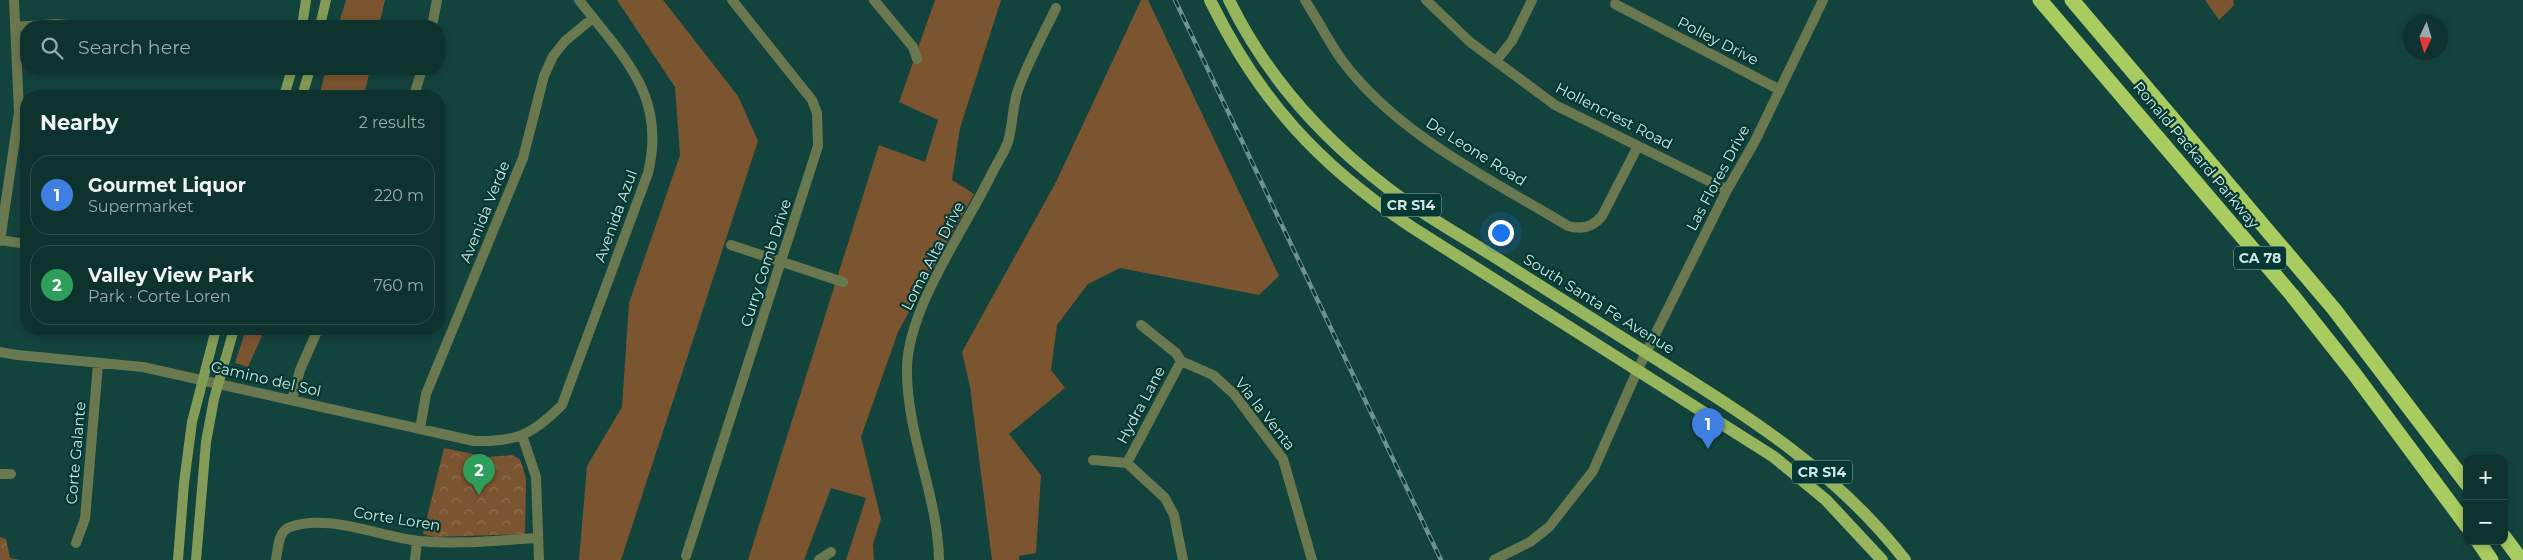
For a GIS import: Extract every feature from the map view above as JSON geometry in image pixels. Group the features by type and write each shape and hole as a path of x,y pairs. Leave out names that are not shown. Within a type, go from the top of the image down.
{"highway":[{"name":"Ronald Packard Parkway","path":"2040,0 2298,303 2353,372 2463,521"},
{"name":"Ronald Packard Parkway","path":"2072,0 2334,309 2463,479"},
{"path":"2508,542 2519,557"},
{"path":"2481,545 2491,560"}],"main road":[{"path":"303,20 306,0"},
{"path":"321,20 326,0"},
{"name":"CR S14","path":"1210,0 1230,41 1273,104 1331,166 1376,203 1410,226 1638,370 1788,468 1826,500 1882,560"},
{"name":"South Santa Fe Avenue","path":"1229,0 1250,40 1272,73 1305,114 1354,162 1420,210 1756,422 1800,454 1863,510 1905,560"},
{"path":"286,90 290,75"},
{"path":"304,90 308,75"},
{"path":"178,560 187,453 201,379 214,335"},
{"path":"196,560 206,442 232,335"}],"street":[{"path":"14,0 19,112 0,240 20,243"},
{"path":"433,20 437,0"},
{"name":"Avenida Azul","path":"522,435 543,424 562,405 648,173 652,156 652,119 642,86 631,66 579,0"},
{"name":"Curry Comb Drive","path":"686,556 783,262 818,146 817,113 804,87 732,0"},
{"path":"874,0 913,47 917,59"},
{"name":"De Leone Road","path":"1305,0 1342,59 1388,109 1416,132 1452,156 1568,226 1577,228 1594,225 1602,216 1638,146"},
{"name":"Hollencrest Road","path":"1426,0 1470,42 1556,105 1727,190"},
{"path":"1496,61 1512,40 1532,0"},
{"name":"Las Flores Drive","path":"1497,559 1530,542 1549,527 1593,471 1646,352 1727,190 1755,141 1823,0"},
{"name":"Polley Drive","path":"1615,4 1780,90"},
{"name":"Loma Alta Drive","path":"939,560 939,541 934,516 910,422 906,370 910,339 922,305 976,207 1008,142 1018,90 1056,8"},
{"name":"Avenida Verde","path":"420,429 426,394 523,158 544,76 553,56 565,41 593,18"},
{"path":"15,27 20,27"},
{"path":"416,90 420,75"},
{"path":"16,132 20,133"},
{"path":"731,245 843,282"},
{"name":"Via la Venta","path":"1141,325 1176,353 1181,361 1213,375 1234,394 1283,459 1312,560"},
{"path":"292,400 300,370 315,335"},
{"name":"Camino del Sol","path":"0,352 98,364 143,367 474,441 501,441 522,435"},
{"name":"Hydra Lane","path":"1127,463 1181,361"},
{"name":"Corte Galante","path":"76,543 86,519 98,364"},
{"path":"522,435 536,477 539,560"},
{"path":"1093,460 1127,463 1165,498 1174,515 1183,560"},
{"name":"Corte Loren","path":"276,560 283,532 290,527 315,523 342,526 418,541 453,543 538,538"},
{"path":"415,560 418,541"},
{"path":"819,560 831,552"}],"green space":[{"path":"346,0 385,0 380,20 340,20"},
{"path":"617,0 663,0 738,96 758,141 621,560 579,560 587,466 622,407 629,303 680,155 675,87"},
{"path":"935,0 1001,0 960,128 952,180 974,194 898,332 861,437 881,519 873,544 874,560 846,560 866,498 831,488 804,560 748,560 879,145 925,162 938,120 899,102"},
{"path":"1141,0 1148,0 1279,276 1259,295 1120,268 1088,284 1057,325 1051,370 1065,388 1009,434 1041,475 1036,553 1019,556 1019,560 992,560 970,387 962,352 1056,182"},
{"path":"2205,0 2233,0 2234,5 2219,20"},
{"path":"324,75 369,75 365,90 321,90"},
{"path":"244,335 262,335 248,367 235,363"},
{"path":"444,448 487,457 512,455 520,459 526,478 525,534 435,537 423,534"},
{"path":"0,537 6,539 10,558 20,560 0,560"}],"railway":[{"path":"1175,0 1441,560"}],"place":[{"name":"Gourmet Liquor","path":"1708,449"},
{"name":"Valley View Park","path":"479,495"}]}
